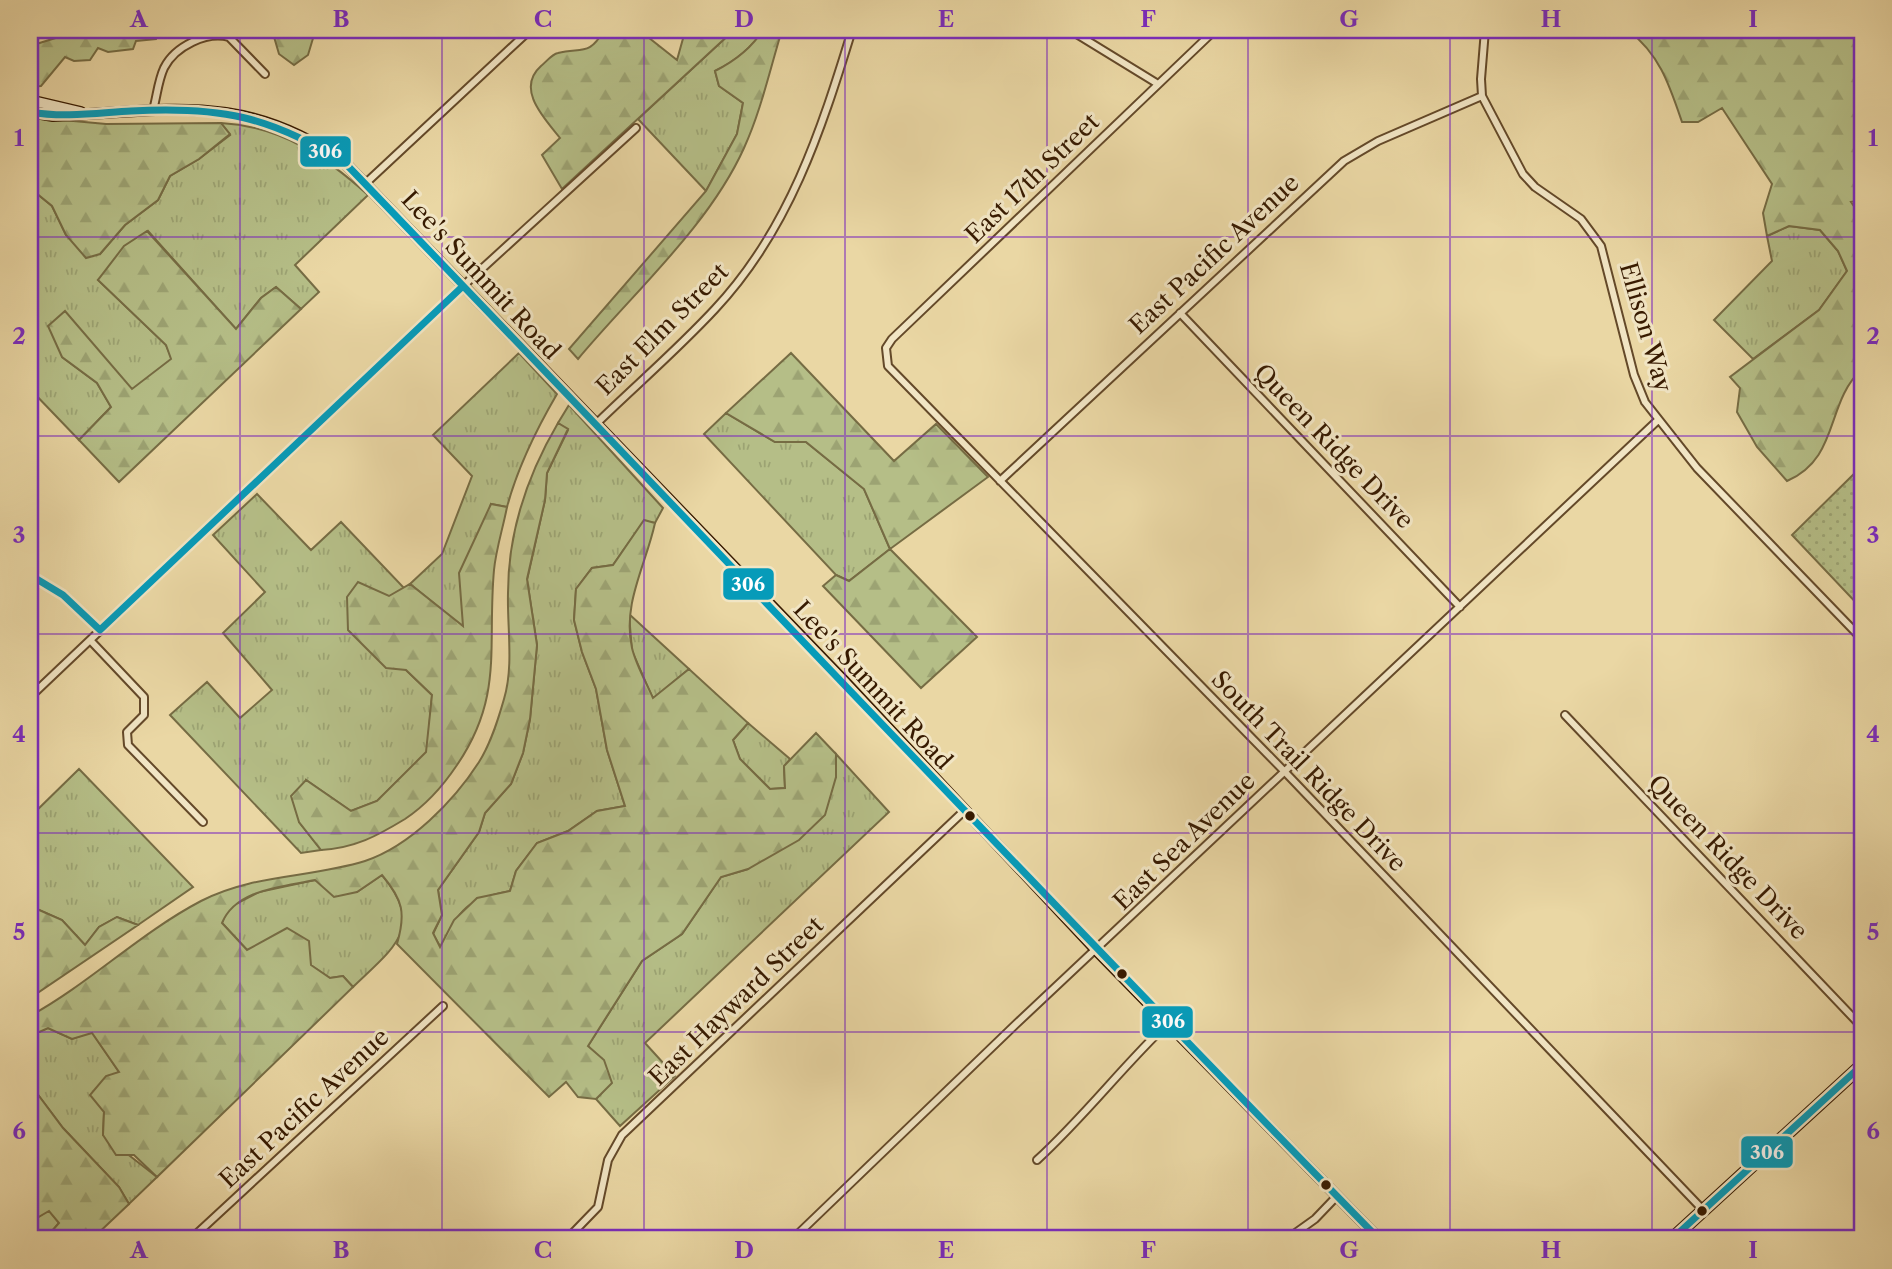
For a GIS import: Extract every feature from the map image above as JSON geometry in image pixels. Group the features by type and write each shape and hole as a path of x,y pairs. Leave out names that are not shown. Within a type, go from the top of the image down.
{"main road":[{"path":"30,100 82,112"},
{"name":"Lee's Summit Road","path":"82,112 219,110 264,120 321,145 367,183 1097,951 1379,1239"},
{"path":"30,112 53,116 82,112"},
{"path":"1672,1239 1862,1065"}],"street":[{"path":"367,183 530,30"},
{"name":"East Elm Street","path":"596,424 715,309 745,274 775,228 801,180 820,134 852,30"},
{"path":"1070,30 1158,84"},
{"name":"East 17th Street","path":"886,360 886,348 892,339 1215,30"},
{"name":"Ellison Way","path":"1485,30 1480,79 1482,96 1523,174 1535,187 1581,219 1601,246 1634,375 1645,402 1657,421 1697,468 1862,639"},
{"path":"153,110 165,65 193,41 206,36 229,37 265,74"},
{"name":"East Pacific Avenue","path":"1000,481 1344,161 1378,141 1482,96"},
{"path":"30,698 463,286 636,128"},
{"name":"Queen Ridge Drive","path":"1180,313 1460,607"},
{"name":"South Trail Ridge Drive","path":"886,360 888,366 1285,772 1704,1211"},
{"name":"East Sea Avenue","path":"800,1232 1015,1025 1097,951 1657,421"},
{"path":"30,575 62,595 100,630"},
{"path":"90,640 144,697 144,715 127,732 128,745 202,822"},
{"name":"Queen Ridge Drive","path":"1565,715 1862,1027"},
{"name":"East Hayward Street","path":"567,1239 598,1207 608,1160 622,1135 965,810"},
{"name":"East Pacific Avenue","path":"191,1239 443,1006"},
{"path":"1037,1160 1079,1121 1125,1064 1168,1023"},
{"path":"1287,1239 1315,1219 1337,1196"},
{"path":"576,1231 584,1239"}],"green space":[{"path":"70,30 160,30 156,39 136,41 133,49 108,52 98,48 90,60 74,61 65,57 41,86 30,87 30,46 65,35"},
{"path":"272,30 311,30 314,35 308,55 294,65 279,54"},
{"path":"604,30 639,30 677,60 688,30 734,30 562,189 542,155 560,138 535,104 531,84 534,75 551,56 589,48"},
{"path":"734,30 763,30 742,54 715,71 719,86 743,103 737,134 706,191 638,119"},
{"path":"763,30 782,30 755,119 729,177 691,232 578,359 569,349 706,191 737,134 743,103 719,86 715,71 742,54"},
{"path":"1628,30 1862,30 1862,200 1851,202 1862,218 1862,369 1842,398 1816,459 1804,471 1787,481 1757,447 1737,412 1740,388 1730,377 1819,310 1847,271 1838,251 1820,230 1789,226 1767,236 1763,213 1772,184 1722,108 1698,122 1682,122 1668,83 1656,60"},
{"path":"30,117 106,124 221,123 230,134 199,159 170,176 158,200 125,225 100,254 86,258 66,235 52,206 30,188"},
{"path":"221,123 242,125 282,137 318,156 368,195 295,265 319,292 301,309 276,287 261,298 236,329 148,231 98,280 166,345 172,359 132,390 62,357 97,383 111,407 79,440 30,389 30,188 52,206 66,235 100,254 125,225 158,200 170,176 199,159 230,135"},
{"path":"1789,226 1820,230 1838,251 1847,271 1819,310 1753,359 1714,320 1772,261 1767,236"},
{"path":"147,231 236,329 261,298 276,287 301,309 119,482 79,440 111,407 97,383 62,357 48,326 65,311 132,389 171,359 166,345 98,280 124,246"},
{"path":"519,353 557,394 528,449 507,507 491,504 463,627 410,584 442,554 472,476 433,435"},
{"path":"791,353 894,461 936,424 988,477 890,549 864,489 806,442 775,442 726,413"},
{"path":"569,405 663,508 655,523 644,521 613,565 592,568 576,589 574,620 596,689 607,750 625,806 597,811 568,831 537,843 516,871 510,891 483,898 466,908 454,923 441,948 433,934 442,915 438,890 479,832 485,813 511,784 523,753 530,719 537,645 527,580 545,500 547,473 568,430 558,423"},
{"path":"726,413 775,442 806,442 864,489 890,549 849,581 836,575 704,434"},
{"path":"558,423 568,429 547,473 545,500 527,579 537,645 530,719 523,753 511,784 485,813 479,832 438,890 442,915 433,933 440,947 454,920 477,898 510,891 516,871 537,843 568,831 597,811 625,806 607,750 596,689 574,620 576,589 592,568 613,565 644,520 655,523 636,585 630,632 636,661 653,698 689,669 748,723 733,740 740,759 770,789 785,788 784,766 816,733 836,754 836,777 825,815 799,840 748,869 721,877 682,934 642,961 588,1046 604,1060 612,1083 596,1099 578,1097 566,1082 549,1097 397,944 401,907 382,875 357,892 334,897 315,880 249,896 229,912 222,923 247,950 287,928 309,941 311,965 330,978 343,976 353,987 157,1177 134,1155 116,1155 103,1135 104,1112 90,1095 106,1076 119,1072 92,1033 72,1039 48,1028 30,1036 30,1016 73,989 157,928 201,901 221,892 261,881 365,861 398,845 444,807 483,755 504,699 509,660 509,571 516,526 529,483"},
{"path":"1862,466 1862,609 1792,535"},
{"path":"257,494 311,550 341,522 404,588 389,597 406,670 432,695 427,752 377,801 351,811 306,780 299,822 321,850 301,853 170,715 207,682 240,718 272,690 223,633 265,592 213,535"},
{"path":"491,504 507,507 494,570 488,693 472,740 446,780 413,814 365,840 345,847 321,850 299,822 291,796 306,780 351,811 377,801 426,752 432,695 406,670 386,668 348,630 347,597 358,582 389,596 410,584 463,626 459,573"},
{"path":"890,549 977,637 921,688 823,586 836,575 849,581"},
{"path":"629,614 689,669 653,699 632,651"},
{"path":"748,723 790,759 784,767 785,788 770,789 740,759 733,740"},
{"path":"836,754 889,812 645,1043 675,1076 620,1126 596,1099 611,1083 588,1046 642,961 682,934 721,877 748,869 836,777"},
{"path":"79,769 193,887 138,925 117,917 99,927 85,945 62,920 30,906 30,817"},
{"path":"382,875 395,893 402,910 403,924 391,949 353,987 343,976 330,978 310,965 248,951 222,923 228,908 259,892 315,880 357,892"},
{"path":"30,906 62,920 85,945 99,927 117,917 138,925 30,998"},
{"path":"48,1028 72,1039 92,1032 119,1072 104,1112 103,1135 157,1177 129,1204 119,1187 63,1128 30,1084 30,1036"},
{"path":"30,1084 63,1128 119,1187 129,1204 92,1239 45,1239 59,1223 49,1211 30,1222"},
{"path":"49,1210 59,1223 45,1239 30,1239 30,1222"}],"waterway":[{"path":"30,38 40,30"}],"transit line":[{"name":"306","path":"30,112 68,115 191,110 218,113 268,125 292,134 345,163 1379,1239"},
{"name":"306","path":"30,575 63,595 100,630 463,286"},
{"name":"306","path":"1672,1239 1862,1065"}]}
